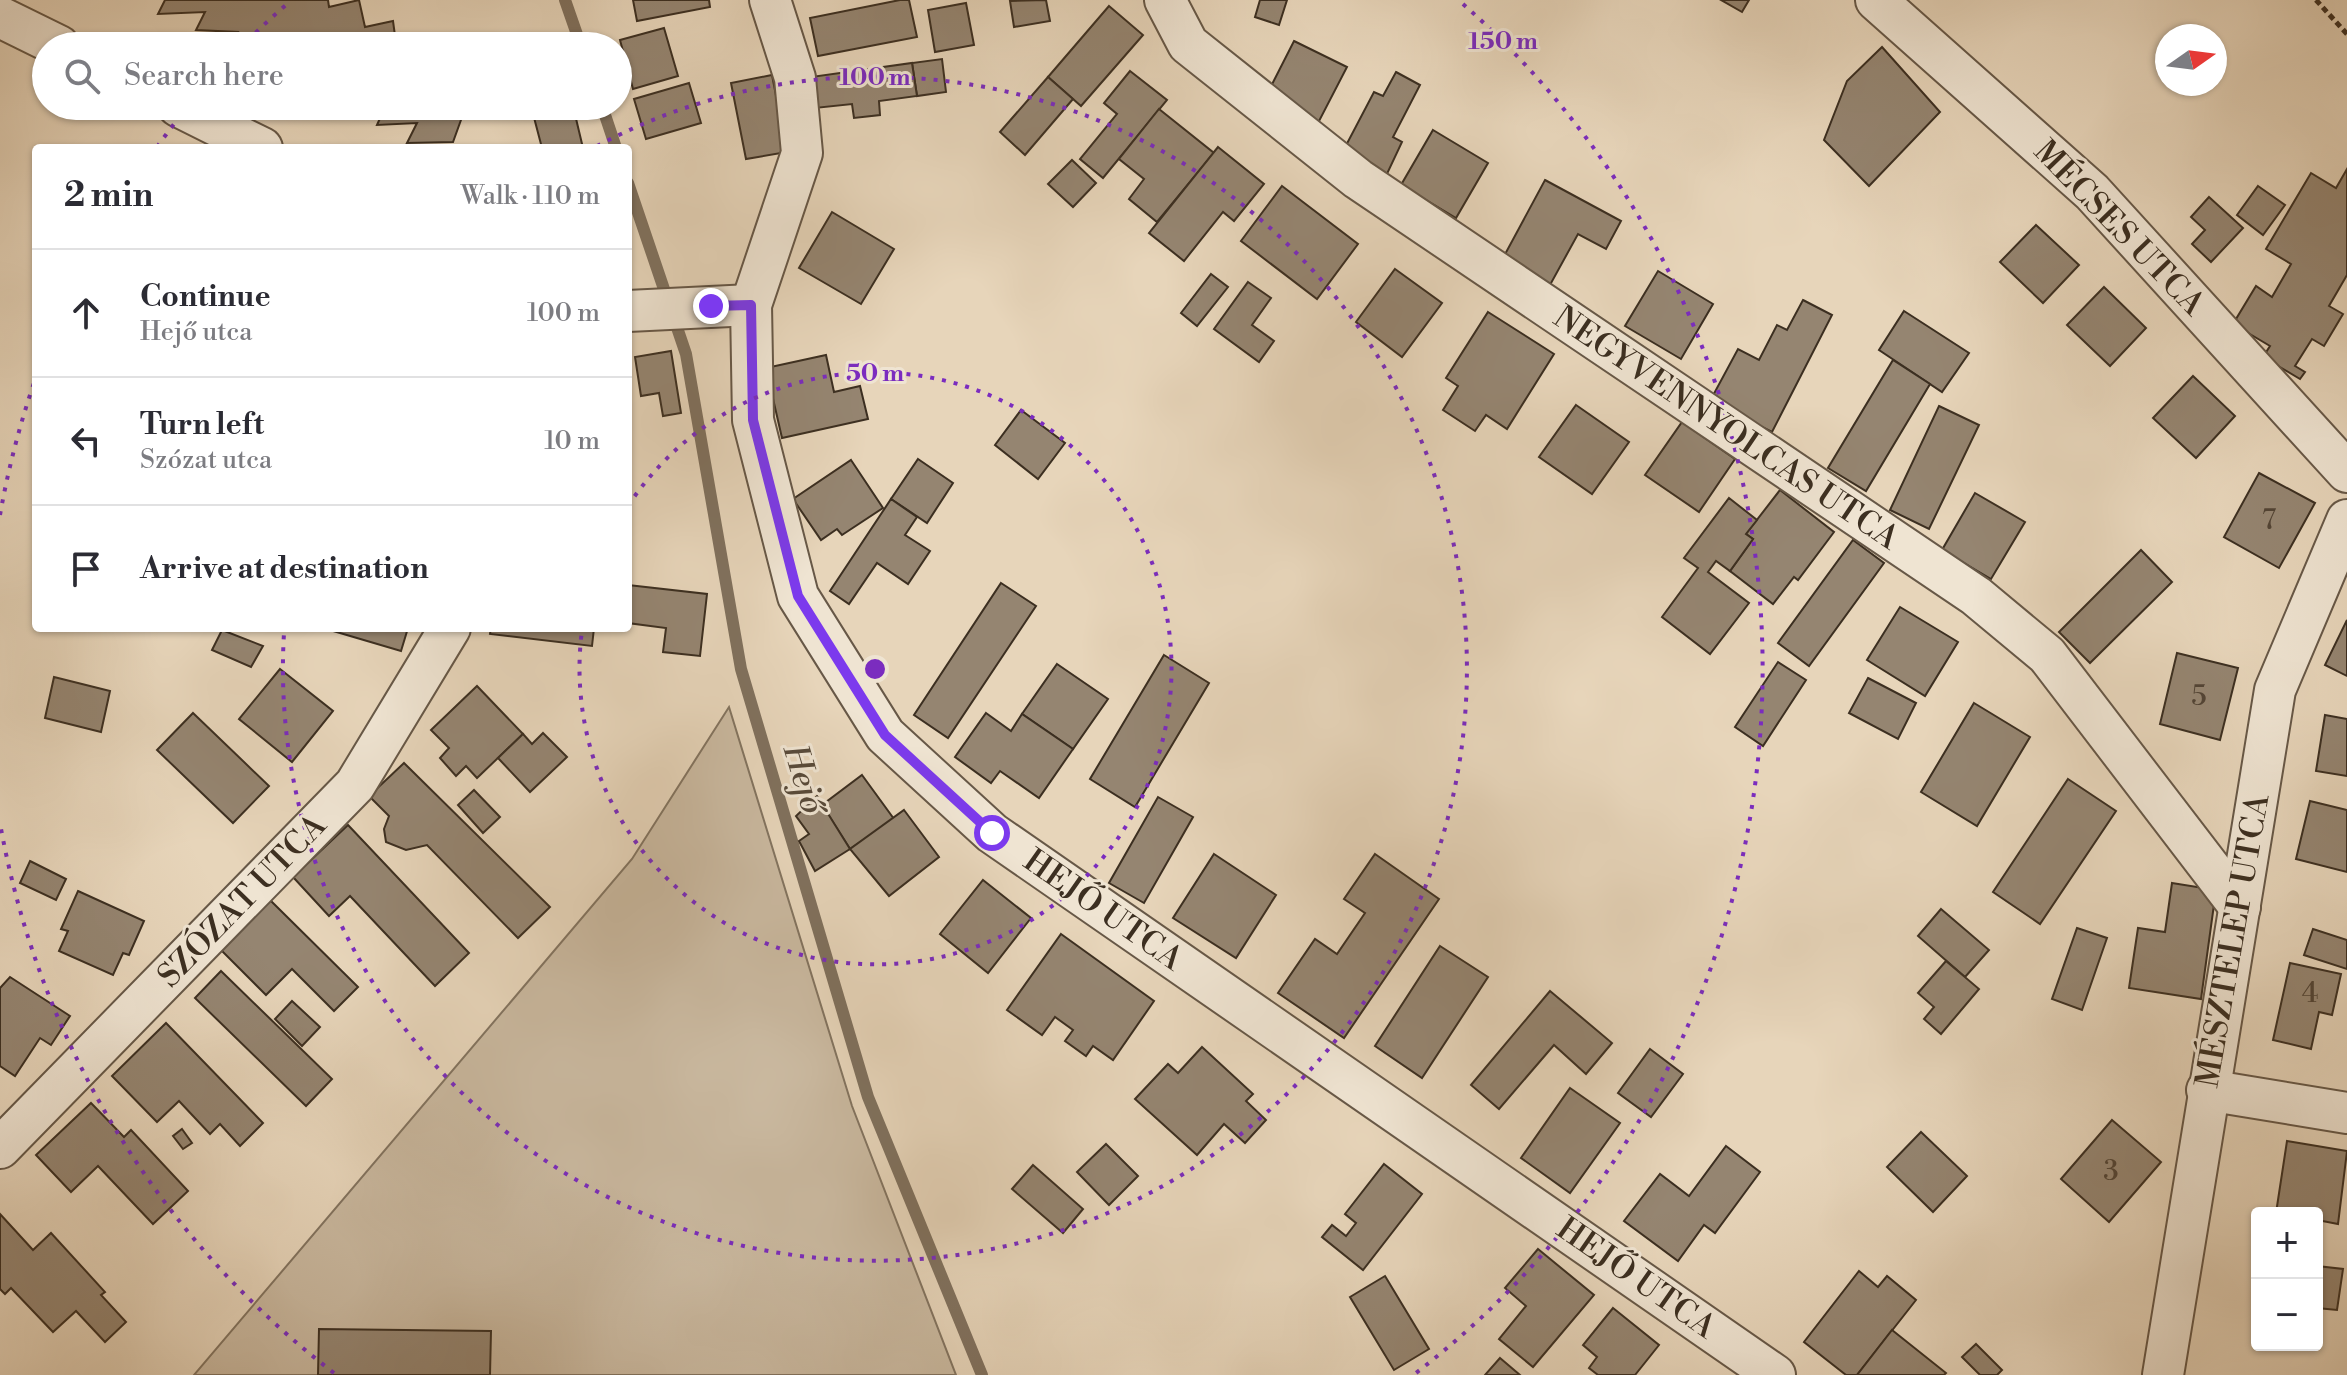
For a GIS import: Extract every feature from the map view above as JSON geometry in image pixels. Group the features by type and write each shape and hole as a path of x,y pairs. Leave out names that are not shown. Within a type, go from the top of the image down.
{"street":[{"name":"HEJŐ UTCA","path":"770,0 795,78 802,153 751,305 753,420 798,596 885,735 992,833 1775,1375"},
{"name":"NEGYVENNYOLCAS UTCA","path":"1165,0 1188,44 1358,179 1976,596 2047,655 2240,907"},
{"name":"MÉCSES UTCA","path":"1876,0 2092,192 2347,472"},
{"path":"0,17 32,33"},
{"path":"206,120 254,144"},
{"path":"644,310 751,305"},
{"name":"MÉSZTELEP UTCA","path":"2163,1375 2207,1090 2275,690 2347,520"},
{"name":"SZÓZAT UTCA","path":"0,1148 355,785 448,632"},
{"path":"2207,1090 2347,1113"}],"path":[{"path":"2316,0 2347,34"}],"shaded area":[{"path":"729,707 852,1106 956,1375 194,1375 632,859"}],"building":[{"path":"165,0 328,0 329,7 359,0 365,27 393,21 394,32 196,30 205,12 158,14"},
{"path":"633,0 709,0 710,7 637,21"},
{"path":"909,0 917,37 818,56 810,18"},
{"path":"1046,0 1050,21 1014,27 1010,1"},
{"path":"1260,0 1287,0 1279,25 1255,17"},
{"path":"1721,0 1749,0 1742,12"},
{"path":"966,3 974,45 935,52 928,10"},
{"path":"1109,6 1143,35 1081,106 1048,77"},
{"path":"664,28 678,76 633,89 632,37"},
{"path":"1294,41 1347,67 1317,125 1265,98"},
{"path":"1882,47 1940,112 1869,186 1824,140 1847,81"},
{"path":"942,59 946,92 917,96 912,63"},
{"path":"912,63 917,96 879,101 880,115 854,118 852,104 815,108 811,77"},
{"path":"1130,71 1167,100 1103,178 1080,159 1117,114 1104,103"},
{"path":"1396,72 1420,85 1393,137 1402,142 1386,176 1342,153 1374,92 1383,96"},
{"path":"772,75 787,152 746,159 731,83"},
{"path":"1048,77 1073,99 1025,155 1000,132"},
{"path":"689,83 701,123 646,139 634,99"},
{"path":"1159,109 1214,153 1157,222 1129,199 1144,179 1119,159"},
{"path":"379,120 461,120 453,142 407,143 417,123 377,125"},
{"path":"535,120 576,120 582,144 541,144"},
{"path":"1433,130 1488,163 1456,218 1401,185"},
{"path":"1218,147 1264,184 1234,221 1223,212 1184,261 1149,233"},
{"path":"1072,160 1096,183 1073,207 1048,184"},
{"path":"2347,169 2347,275 2329,306 2343,314 2324,346 2312,339 2295,366 2305,372 2300,379 2263,357 2270,346 2233,324 2256,286 2272,297 2291,264 2266,249 2311,173 2336,188"},
{"path":"1545,180 1621,221 1606,249 1578,234 1550,285 1503,258"},
{"path":"1282,186 1358,244 1317,299 1241,241"},
{"path":"2258,186 2285,205 2263,235 2237,215"},
{"path":"2209,197 2243,228 2211,262 2192,244 2205,230 2191,217"},
{"path":"832,212 894,249 861,304 799,268"},
{"path":"2036,225 2079,265 2043,303 2000,262"},
{"path":"1395,269 1442,303 1402,357 1356,322"},
{"path":"1658,271 1713,304 1681,359 1625,326"},
{"path":"1211,274 1228,287 1197,326 1181,313"},
{"path":"1248,282 1271,298 1252,325 1274,341 1259,362 1214,329"},
{"path":"2104,287 2146,328 2110,366 2067,325"},
{"path":"1803,300 1832,315 1772,432 1710,401 1738,349 1759,360 1777,325 1787,330"},
{"path":"1904,311 1969,353 1942,392 1879,350"},
{"path":"1488,312 1554,354 1507,429 1486,415 1475,431 1443,410 1458,386 1446,378"},
{"path":"671,351 681,413 663,416 659,393 641,396 635,357"},
{"path":"826,355 834,392 860,386 868,419 782,438 766,368"},
{"path":"1893,360 1930,384 1866,491 1828,468"},
{"path":"2193,376 2235,416 2196,458 2153,418"},
{"path":"1576,405 1629,442 1592,494 1539,457"},
{"path":"1939,406 1979,425 1929,529 1890,510"},
{"path":"1021,410 1065,443 1038,479 995,445"},
{"path":"1682,422 1735,459 1699,512 1645,475"},
{"path":"918,459 953,483 927,523 891,499"},
{"path":"851,460 883,508 842,535 837,529 821,540 793,499"},
{"path":"2259,473 2315,503 2279,568 2224,537"},
{"path":"1780,490 1834,532 1798,580 1794,577 1773,604 1730,571 1753,539 1746,534"},
{"path":"1975,493 2025,522 1991,579 1942,550"},
{"path":"1729,498 1757,520 1746,534 1753,539 1730,571 1716,561 1708,572 1749,603 1710,654 1662,617 1698,568 1684,558"},
{"path":"891,499 917,517 905,535 930,551 908,584 877,563 849,604 830,591"},
{"path":"1853,540 1884,563 1809,666 1778,643"},
{"path":"2141,550 2172,582 2090,663 2059,632"},
{"path":"1001,583 1036,606 948,738 914,715"},
{"path":"632,585 707,594 700,656 663,652 666,628 632,624"},
{"path":"1900,607 1958,642 1925,696 1867,660"},
{"path":"2347,620 2347,676 2325,665"},
{"path":"221,632 263,646 251,667 212,650"},
{"path":"337,632 407,632 401,651"},
{"path":"490,632 594,632 592,646"},
{"path":"2177,653 2238,668 2220,740 2160,724"},
{"path":"1164,655 1209,683 1135,807 1090,779"},
{"path":"1778,662 1806,680 1763,746 1735,727"},
{"path":"1057,664 1108,699 1073,749 1022,714"},
{"path":"280,669 333,711 292,762 239,719"},
{"path":"54,677 110,691 101,732 45,718"},
{"path":"1868,678 1916,703 1898,739 1849,713"},
{"path":"477,686 523,734 477,778 466,766 456,776 440,758 449,748 431,730"},
{"path":"1974,703 2030,737 1977,826 1921,792"},
{"path":"193,713 269,786 233,823 157,750"},
{"path":"986,713 1011,731 1022,714 1073,749 1039,798 1000,771 991,783 955,757"},
{"path":"2325,715 2347,719 2347,776 2316,771"},
{"path":"543,733 567,757 530,792 498,758 523,734 532,744"},
{"path":"404,763 550,907 518,938 427,845 406,850 386,842 384,829 389,816 369,796"},
{"path":"862,775 894,819 850,849 822,805"},
{"path":"2068,779 2116,811 2040,924 1993,892"},
{"path":"474,790 500,817 483,833 458,805"},
{"path":"817,796 850,849 815,871 799,841 809,834 796,816"},
{"path":"1158,797 1193,817 1144,903 1109,883"},
{"path":"2310,801 2347,810 2347,872 2296,859"},
{"path":"904,810 939,857 889,896 850,849"},
{"path":"348,825 469,953 435,986 350,896 329,916 293,877"},
{"path":"1214,854 1276,895 1236,958 1173,918"},
{"path":"1375,854 1439,899 1344,1038 1278,993 1315,939 1337,954 1365,913 1344,899"},
{"path":"30,861 66,879 56,900 20,883"},
{"path":"983,880 1031,918 988,973 940,934"},
{"path":"2172,883 2216,890 2201,999 2129,988 2138,928 2165,932"},
{"path":"78,891 144,921 129,955 123,953 113,975 59,951 68,931 61,929"},
{"path":"270,900 358,987 334,1011 292,969 266,995 221,950"},
{"path":"1941,909 1989,950 1965,977 1918,936"},
{"path":"2077,928 2107,938 2082,1010 2052,999"},
{"path":"2313,929 2347,940 2347,969 2304,955"},
{"path":"1061,934 1154,1001 1113,1060 1093,1046 1086,1056 1065,1041 1073,1030 1055,1017 1042,1035 1007,1010"},
{"path":"1440,946 1488,977 1422,1078 1375,1046"},
{"path":"1946,961 1979,989 1941,1034 1924,1019 1934,1007 1918,993"},
{"path":"2290,963 2341,974 2332,1015 2319,1012 2311,1049 2273,1040"},
{"path":"221,971 332,1079 306,1106 195,998"},
{"path":"10,977 70,1016 51,1045 40,1038 15,1076 0,1066 0,988"},
{"path":"1550,991 1612,1043 1586,1074 1554,1045 1499,1109 1471,1085"},
{"path":"292,1001 320,1027 302,1046 275,1019"},
{"path":"166,1023 263,1123 240,1146 220,1124 210,1134 179,1101 157,1122 112,1076"},
{"path":"1202,1047 1253,1094 1246,1101 1266,1120 1245,1143 1224,1124 1197,1155 1135,1099 1168,1064 1178,1073"},
{"path":"1650,1049 1683,1074 1651,1117 1618,1093"},
{"path":"1570,1088 1620,1123 1570,1193 1521,1158"},
{"path":"91,1103 124,1137 131,1130 188,1191 153,1224 98,1166 71,1192 36,1155"},
{"path":"2112,1120 2161,1162 2109,1222 2061,1179"},
{"path":"182,1129 192,1143 183,1149 173,1136"},
{"path":"1921,1132 1967,1176 1933,1212 1887,1167"},
{"path":"2287,1141 2347,1151 2338,1224 2323,1221 2323,1207 2277,1207"},
{"path":"1106,1144 1138,1176 1109,1205 1077,1172"},
{"path":"1726,1146 1760,1172 1715,1233 1704,1225 1678,1261 1624,1221 1660,1174 1689,1196"},
{"path":"1384,1164 1422,1194 1363,1270 1322,1237 1332,1225 1346,1236 1356,1223 1345,1214"},
{"path":"1033,1165 1083,1209 1063,1233 1012,1189"},
{"path":"0,1214 33,1250 51,1233 105,1292 101,1295 126,1322 105,1342 76,1311 53,1332 11,1288 5,1294 0,1289"},
{"path":"1538,1249 1594,1295 1533,1367 1499,1339 1526,1306 1505,1288"},
{"path":"2323,1267 2343,1269 2337,1310 2323,1309"},
{"path":"1859,1271 1878,1287 1887,1276 1916,1300 1857,1375 1846,1375 1804,1342"},
{"path":"1385,1276 1429,1349 1394,1370 1350,1297"},
{"path":"1613,1308 1659,1345 1635,1375 1598,1375 1589,1368 1597,1357 1583,1345"},
{"path":"319,1329 491,1331 490,1375 318,1375"},
{"path":"1892,1330 1946,1373 1857,1375"},
{"path":"1976,1344 2002,1370 1997,1375 1980,1375 1962,1357"},
{"path":"1500,1358 1520,1375 1485,1375"}],"waterway":[{"name":"Hejő","path":"565,0 576,32"},
{"name":"Hejő","path":"607,120 615,144"},
{"name":"Hejő","path":"632,195 686,354 741,669 868,1097 982,1375"}],"route":[{"path":"711,306 751,305 753,420 798,596 885,735 992,833"}]}
